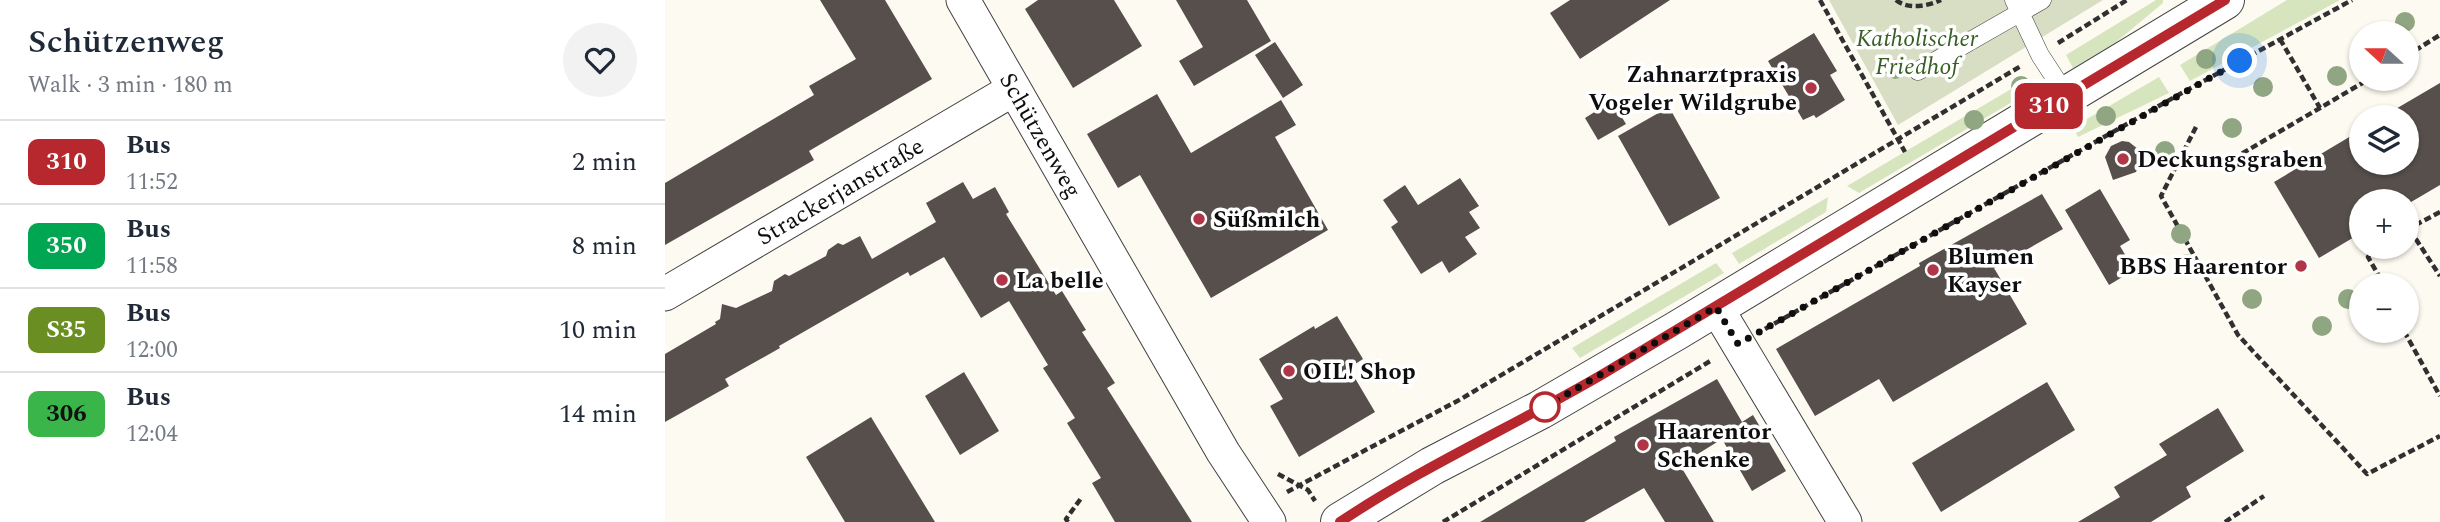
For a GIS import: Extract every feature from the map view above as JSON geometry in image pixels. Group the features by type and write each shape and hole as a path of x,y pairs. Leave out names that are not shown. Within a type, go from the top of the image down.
{"street":[{"name":"Schützenweg","path":"963,0 1223,452 1276,508"},
{"path":"1326,509 1432,466 1540,410 2225,0"},
{"name":"Strackerjanstraße","path":"665,294 1014,89"},
{"path":"1716,307 1845,522"}],"lane":[{"path":"1918,71 2017,7 2042,0"},
{"path":"2017,7 2040,55 2066,95"}],"path":[{"path":"1820,0 1922,181"},
{"path":"1896,0 1900,4 1926,6 1941,0"},
{"path":"1276,508 1300,484 1341,465 1461,399 2040,55 2127,0"},
{"path":"1443,522 1738,344 2280,38 2353,0"},
{"path":"2419,48 2440,35"},
{"path":"2280,38 2320,108"},
{"path":"2224,164 2349,90"},
{"path":"2196,127 2161,196 2238,335 2367,474 2440,436"},
{"path":"2419,224 2440,212"},
{"path":"2419,246 2440,276"},
{"path":"2411,343 2440,396"},
{"path":"1272,468 1281,477 1300,484 1326,509"},
{"path":"2225,522 2264,496"},
{"path":"1068,522 1066,519 1082,497"}],"green space":[{"name":"Katholischer Friedhof","path":"1829,0 2103,0 1898,125"},
{"path":"2156,0 2163,0 2163,3 2115,43 2073,68 2066,55"},
{"path":"2287,0 2340,0 2190,81 2180,65"},
{"path":"2159,77 2169,93 2078,137 2073,127"},
{"path":"2023,82 2029,92 1859,193 1847,186"},
{"path":"1828,197 1826,212 1739,264 1732,253"},
{"path":"1716,263 1724,273 1580,358 1572,348"}],"building":[{"path":"820,0 885,0 932,79 809,151 814,160 665,245 665,183 814,95 809,86 856,59"},
{"path":"1038,0 1114,0 1142,46 1073,88 1025,9"},
{"path":"1176,0 1247,0 1271,41 1194,86 1179,61 1203,47"},
{"path":"1570,0 1670,0 1580,59 1550,13"},
{"name":"Zahnarztpraxis Vogeler Wildgrube","path":"1814,33 1837,71 1830,75 1845,100 1816,118 1814,115 1803,120 1768,61"},
{"path":"1275,42 1303,85 1283,98 1255,55"},
{"path":"2440,83 2440,185 2419,197 2419,189 2349,189 2349,240 2319,258 2274,182 2349,137 2349,175 2419,175 2419,105 2402,105"},
{"path":"1157,94 1191,153 1281,100 1296,125 1275,137 1328,230 1211,298 1140,175 1118,188 1087,134"},
{"path":"1612,101 1626,124 1598,140 1585,118"},
{"path":"1669,107 1720,198 1669,226 1618,136"},
{"name":"Deckungsgraben","path":"2122,141 2129,142 2138,149 2141,161 2136,172 2113,180 2105,157 2111,146"},
{"path":"1460,178 1479,206 1469,212 1480,228 1465,237 1477,254 1449,273 1442,261 1421,274 1391,227 1398,222 1383,200 1405,185 1418,205"},
{"path":"963,182 973,199 995,187 1009,212 1006,214 1056,295 1062,291 1086,330 1082,332 1115,383 1107,388 1192,522 1115,522 1092,483 1101,478 1067,423 1075,418 1043,368 1048,365 1009,301 981,318 944,257 910,276 908,272 779,346 780,348 725,379 729,386 665,422 665,354 716,324 720,319 722,304 736,308 772,291 774,281 785,274 789,276 826,256 828,250 838,243 843,245 860,236 872,259 936,222 926,203"},
{"path":"2100,189 2130,240 2120,246 2134,270 2109,285 2065,210"},
{"path":"2042,194 2063,229 1994,268 2027,324 1893,402 1879,379 1815,416 1776,349 1920,266 1919,263"},
{"path":"1337,316 1363,359 1349,368 1375,412 1299,457 1270,406 1283,399 1259,359 1314,326 1315,329"},
{"path":"964,372 999,431 960,455 925,396"},
{"path":"1717,379 1742,422 1753,415 1786,471 1752,491 1722,439 1680,465 1714,522 1665,522 1644,488 1584,522 1480,522 1616,441 1614,437"},
{"path":"2047,382 2075,430 1941,512 1912,463"},
{"path":"2218,408 2244,451 2186,487 2191,497 2151,522 2078,522 2120,497 2114,487 2167,455 2159,444"},
{"path":"871,417 935,522 845,522 806,457"}],"bus line":[{"name":"310","path":"1340,522 1432,466 1540,410 1676,331 2225,0"}],"place":[{"name":"Zahnarztpraxis Vogeler Wildgrube","path":"1811,88"},
{"name":"Deckungsgraben","path":"2123,159"},
{"name":"Süßmilch","path":"1199,219"},
{"name":"BBS Haarentor","path":"2301,266"},
{"name":"Blumen Kayser","path":"1933,270"},
{"name":"La belle","path":"1002,280"},
{"name":"OIL! Shop","path":"1289,371"},
{"name":"Haarentor Schenke","path":"1643,445"}],"route":[{"path":"1545,407 1540,410 1716,307 1738,344 2240,61"}]}
